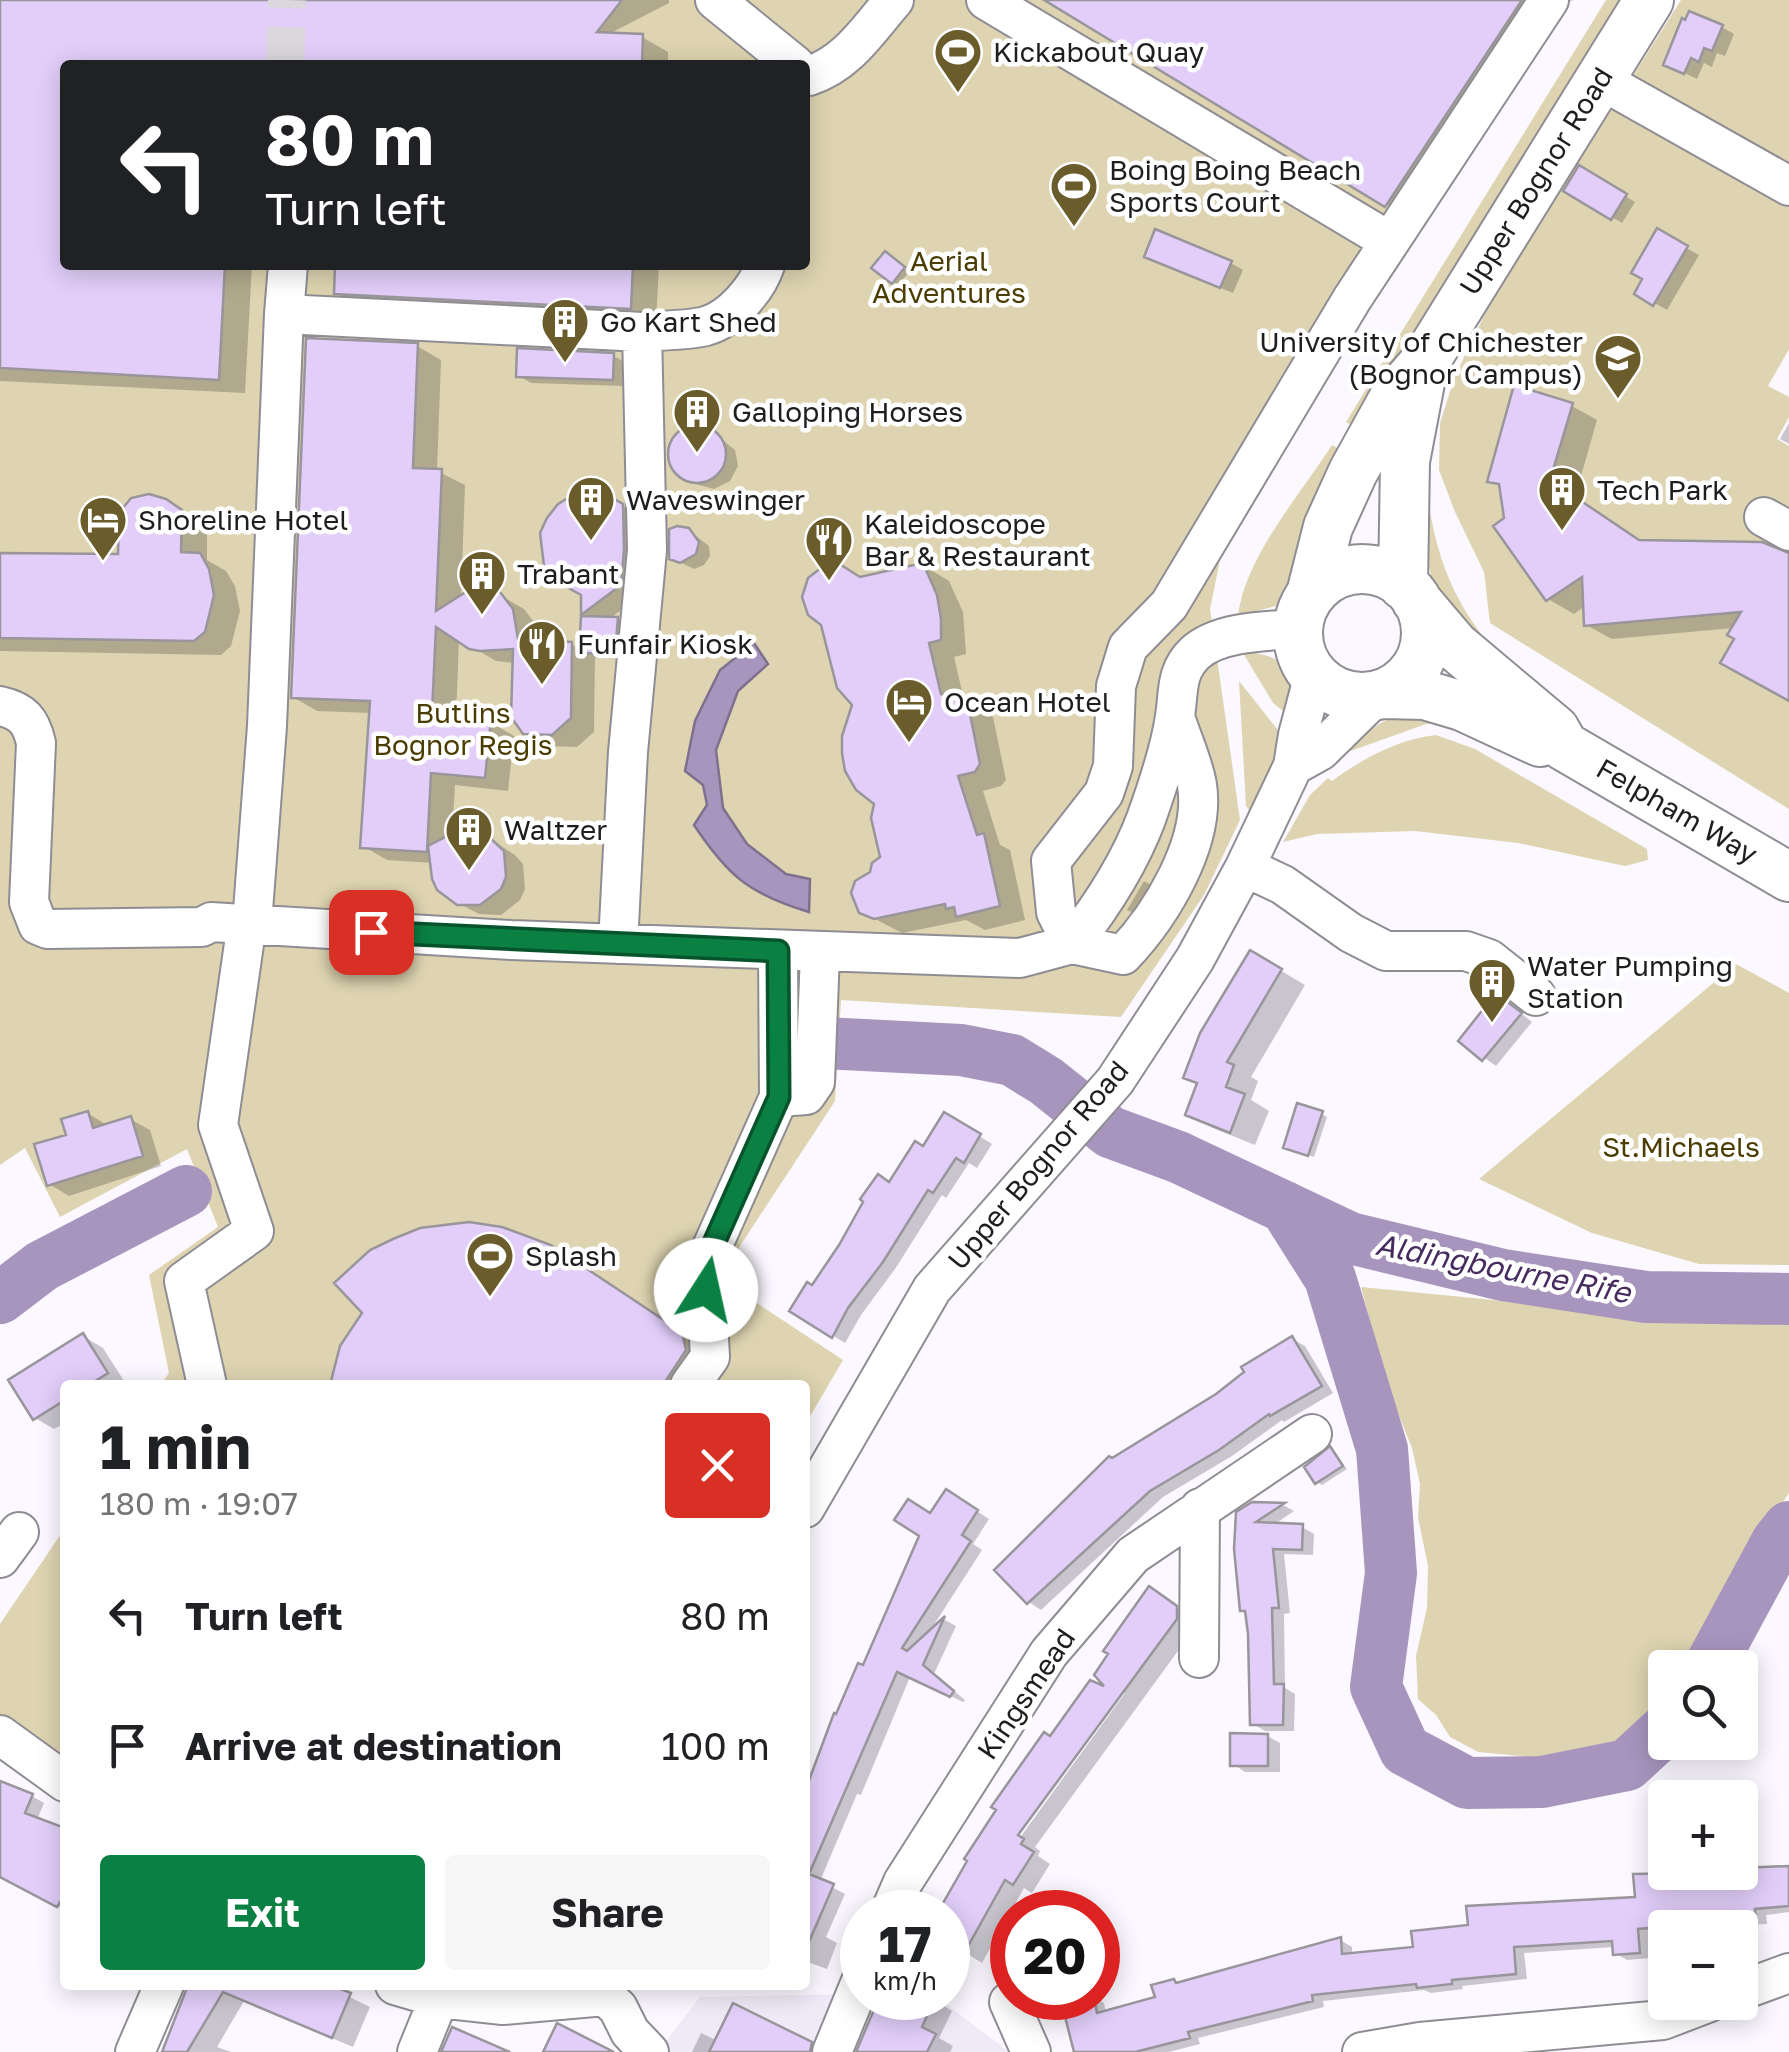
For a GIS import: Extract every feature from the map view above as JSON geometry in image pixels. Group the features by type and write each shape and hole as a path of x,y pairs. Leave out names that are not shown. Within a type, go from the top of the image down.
{"main road":[{"name":"Upper Bognor Road","path":"1305,612 1328,527 1394,398 1424,364 1649,0"},
{"name":"Upper Bognor Road","path":"1410,592 1405,461 1424,364"},
{"path":"1341,572 1380,572 1410,592 1424,622 1422,652 1408,676 1380,694 1344,695 1314,676 1300,651 1305,612 1341,572"},
{"name":"Felpham Way","path":"1410,592 1455,646 1555,730 1564,746"},
{"name":"Felpham Way","path":"1380,694 1426,695 1462,706 1550,746 1564,746 1789,877"}],"street":[{"path":"715,0 782,60"},
{"path":"810,76 846,57 894,0"},
{"path":"986,0 1390,240"},
{"path":"1072,944 1056,912 1042,852 1104,793 1113,766 1116,686 1128,647 1169,605 1390,240 1550,0"},
{"path":"1599,79 1789,186"},
{"path":"205,1380 184,1282 254,1231 218,1125 248,924 267,726 288,270"},
{"path":"284,314 642,332 708,326 733,310 763,270"},
{"path":"618,944 628,752 646,550 642,332"},
{"path":"1072,944 1100,909 1145,822 1176,717 1177,681 1199,649 1305,612"},
{"path":"1294,766 1314,676"},
{"path":"1294,766 1320,752 1380,694"},
{"path":"0,706 24,715 36,743 29,902 38,925 62,930 202,927 211,922 820,953 1020,958 1072,944 1123,954 1148,929 1170,891 1196,831 1197,786 1176,717"},
{"name":"Upper Bognor Road","path":"810,1499 932,1289 1115,1081 1195,959 1294,766"},
{"path":"1245,868 1282,885 1351,933 1386,951 1466,952 1489,959 1536,996"},
{"path":"694,1380 710,1357 705,1263 779,1097 778,951"},
{"path":"779,1097 806,1095 815,1082 820,953"},
{"name":"Kingsmead","path":"900,1890 1049,1652 1133,1555 1312,1434"},
{"path":"1199,1658 1200,1508"},
{"path":"0,1735 60,1778"},
{"path":"1758,1985 1789,1973"},
{"path":"135,2052 162,1990"},
{"path":"417,2052 421,1990 520,2005 606,1991 630,2032 649,2052"},
{"path":"832,2052 845,2020"},
{"path":"1017,2020 1031,2052"},
{"path":"1362,2052 1420,2042 1663,2020"}],"shaded area":[{"path":"754,643 768,664 738,691 716,750 723,808 747,844 786,874 810,879 809,912 770,898 742,881 718,858 694,825 707,805 703,785 685,771 695,721 720,670"},
{"path":"840,1994 840,2020 967,2020 1009,2052 658,2052 700,1997"}],"green space":[{"name":"Butlins Bognor Regis","path":"0,0 1564,0 1367,305 1220,560 1210,609 1240,820 1204,895 1121,1017 841,1000 835,1101 722,1280 843,1360 810,1416 810,1380 164,1380 169,1373 149,1275 218,1227 187,1149 60,1217 25,1148 0,1165"},
{"path":"1606,0 1631,0 1364,432 1346,422"},
{"name":"University of Chichester (Bognor Campus)","path":"1681,0 1789,0 1789,349 1768,386 1789,397 1789,417 1777,439 1789,446 1789,809 1490,623 1484,572 1439,470 1440,423 1455,376 1493,297"},
{"path":"1332,445 1352,456 1293,588 1276,606 1238,616 1262,549"},
{"path":"1425,479 1445,568 1463,607 1491,647 1453,617 1435,587 1427,551"},
{"path":"1243,653 1270,657 1286,670 1292,691 1291,717 1273,703"},
{"path":"1239,681 1285,739 1253,815 1246,806"},
{"path":"1419,711 1448,723 1426,724 1345,753 1378,725"},
{"path":"1436,735 1475,749 1647,849 1648,860 1625,866 1518,843 1415,831 1317,834 1283,842 1310,795 1328,778 1332,781 1394,746"},
{"name":"St.Michaels","path":"1736,964 1789,993 1789,1265 1699,1264 1592,1233 1479,1179"},
{"path":"1361,1287 1635,1314 1789,1317 1789,1493 1738,1570 1697,1650 1648,1650 1648,1719 1606,1756 1551,1759 1478,1752 1450,1737 1436,1715 1418,1699 1416,1656 1427,1608 1428,1566 1418,1517 1420,1484 1412,1448 1386,1383"},
{"path":"60,1535 60,1762 0,1721 0,1624"}],"building":[{"path":"0,0 622,0 597,32 643,34 642,60 60,60 60,270 225,270 219,380 0,368"},
{"path":"1044,0 1522,0 1385,207"},
{"path":"1689,11 1723,25 1712,51 1704,48 1699,62 1691,58 1684,74 1663,65 1682,18 1685,20"},
{"path":"1579,165 1627,194 1611,220 1563,191"},
{"path":"1657,228 1688,246 1653,306 1634,294 1642,279 1631,273"},
{"path":"1155,229 1232,261 1220,288 1144,257"},
{"path":"885,251 905,267 892,284 871,268"},
{"path":"335,270 633,270 631,309 334,294"},
{"path":"306,338 418,343 413,468 442,469 436,611 469,590 490,588 500,592 513,609 518,639 572,642 571,718 552,735 523,734 511,717 513,649 469,649 436,627 432,713 491,719 485,778 431,773 427,852 360,848 370,701 291,698"},
{"name":"Go Kart Shed","path":"517,348 614,353 613,380 516,377"},
{"name":"Tech Park","path":"1514,385 1573,403 1550,480 1639,540 1762,542 1789,553 1789,701 1720,663 1734,639 1727,635 1741,612 1584,626 1582,577 1546,601 1493,526 1504,518 1499,484 1487,482"},
{"name":"Galloping Horses","path":"697,425 718,433 726,454 718,475 697,483 676,475 668,454 676,433"},
{"name":"Waveswinger","path":"590,492 623,504 624,549 621,585 581,615 581,595 554,580 544,566 540,533 558,504 573,495"},
{"name":"Shoreline Hotel","path":"149,494 182,510 181,552 200,553 209,569 214,595 205,632 194,641 0,638 0,553 118,554 119,513 131,498"},
{"path":"689,528 699,542 696,554 680,563 669,559 669,529"},
{"name":"Ocean Hotel","path":"923,563 937,595 941,619 941,640 929,643 941,694 967,699 980,764 975,772 958,776 977,835 984,833 1000,906 956,917 954,907 946,909 945,904 874,919 859,913 851,893 855,881 870,872 872,863 880,857 871,818 874,804 856,790 845,771 842,736 852,705 837,688 821,625 808,615 802,597 808,578 826,564 841,565 860,577"},
{"path":"581,616 618,617 615,654 579,653"},
{"name":"Waltzer","path":"459,830 485,833 504,851 506,877 501,889 480,905 457,905 437,890 432,879 428,846"},
{"path":"1250,950 1282,969 1227,1062 1234,1065 1226,1087 1245,1094 1230,1133 1185,1115 1197,1083 1183,1078 1200,1033"},
{"name":"Water Pumping Station","path":"1496,993 1522,1013 1482,1061 1458,1041"},
{"path":"1297,1103 1323,1111 1308,1156 1283,1148"},
{"path":"88,1111 93,1128 131,1116 143,1156 47,1186 34,1144 66,1135 61,1119"},
{"path":"944,1112 981,1134 964,1163 956,1158 933,1193 928,1190 832,1338 789,1311 807,1282 812,1285 839,1245 863,1202 860,1199 878,1174 889,1182 915,1141 923,1146"},
{"name":"Splash","path":"469,1222 502,1227 551,1245 682,1332 686,1350 666,1380 331,1380 340,1346 362,1313 334,1283 370,1250 420,1228"},
{"path":"83,1333 108,1373 97,1380 60,1380 60,1403 33,1420 8,1380"},
{"path":"1292,1336 1322,1386 1269,1414 1219,1450 1150,1491 1027,1604 994,1570 1109,1456 1112,1458 1216,1394 1244,1372 1241,1367"},
{"path":"1330,1446 1343,1466 1315,1484 1304,1467"},
{"path":"946,1489 978,1510 962,1535 971,1541 902,1648 907,1651 945,1616 923,1665 954,1691 950,1697 897,1672 810,1872 810,1778 834,1713 858,1663 863,1665 919,1536 894,1520 908,1499 930,1513"},
{"path":"1252,1502 1285,1503 1256,1522 1303,1524 1302,1550 1273,1549 1279,1608 1272,1608 1274,1684 1284,1684 1283,1725 1250,1725 1248,1634 1245,1611 1240,1611 1234,1549 1236,1512"},
{"path":"1149,1586 1177,1606 1177,1619 1018,1835 1024,1839 1021,1844 1034,1852 1013,1885 1005,1880 999,1890 990,1890 990,1907 970,1942 970,1890 951,1890 967,1861 964,1859 996,1810 991,1807 1044,1732 1050,1736 1090,1680 1104,1686 1094,1675 1108,1654 1103,1651"},
{"path":"1230,1733 1268,1734 1268,1766 1230,1766"},
{"path":"0,1781 33,1794 25,1813 60,1826 60,1902 57,1907 0,1877"},
{"path":"1789,1866 1789,1906 1755,1910 1648,1910 1648,1928 1638,1929 1640,1953 1613,1955 1612,1941 1514,1947 1516,1974 1452,1980 1452,1984 1417,1988 1416,1984 1312,1995 1313,2001 1188,2032 1190,2038 1135,2052 1074,2052 1066,2020 1120,2020 1120,2007 1155,1997 1151,1985 1174,1979 1176,1983 1341,1937 1342,1954 1413,1947 1411,1931 1468,1925 1466,1906 1635,1897 1633,1874 1648,1874 1648,1890 1758,1890 1758,1867"},
{"path":"810,1874 834,1884 810,1939"},
{"path":"186,1990 351,1993 332,2038 223,1992 187,2052 162,2052"},
{"path":"733,2003 812,2042 810,2052 709,2052"},
{"path":"870,2020 925,2020 922,2027 936,2034 927,2052 856,2052"},
{"path":"557,2023 614,2052 543,2052"},
{"path":"452,2027 459,2030 510,2052 441,2052"}],"waterway":[{"name":"Aldingbourne Rife","path":"824,1043 961,1050 1012,1060 1046,1081 1110,1132 1178,1157 1350,1238 1503,1275 1646,1297 1789,1299"},
{"name":"Aldingbourne Rife","path":"0,1298 42,1266 186,1191"},
{"name":"Aldingbourne Rife","path":"1285,1207 1330,1278 1382,1449 1391,1573 1376,1687 1405,1750 1467,1783 1542,1782 1627,1765 1648,1746"},
{"name":"Aldingbourne Rife","path":"1719,1650 1789,1527"}],"tunnel":[{"path":"285,60 287,0"}],"place":[{"name":"Kickabout Quay","path":"958,94"},
{"name":"Boing Boing Beach Sports Court","path":"1074,228"},
{"name":"Go Kart Shed","path":"565,364"},
{"name":"University of Chichester (Bognor Campus)","path":"1618,400"},
{"name":"Galloping Horses","path":"697,454"},
{"name":"Tech Park","path":"1562,532"},
{"name":"Waveswinger","path":"591,542"},
{"name":"Shoreline Hotel","path":"103,562"},
{"name":"Kaleidoscope Bar & Restaurant","path":"829,582"},
{"name":"Trabant","path":"482,616"},
{"name":"Funfair Kiosk","path":"542,686"},
{"name":"Ocean Hotel","path":"909,744"},
{"name":"Waltzer","path":"469,872"},
{"name":"Water Pumping Station","path":"1492,1024"},
{"name":"Splash","path":"490,1298"}],"route":[{"path":"371,932 778,951 779,1097 705,1263 706,1290"}],"park label":[{"name":"Aerial Adventures","path":"949,277"}]}
